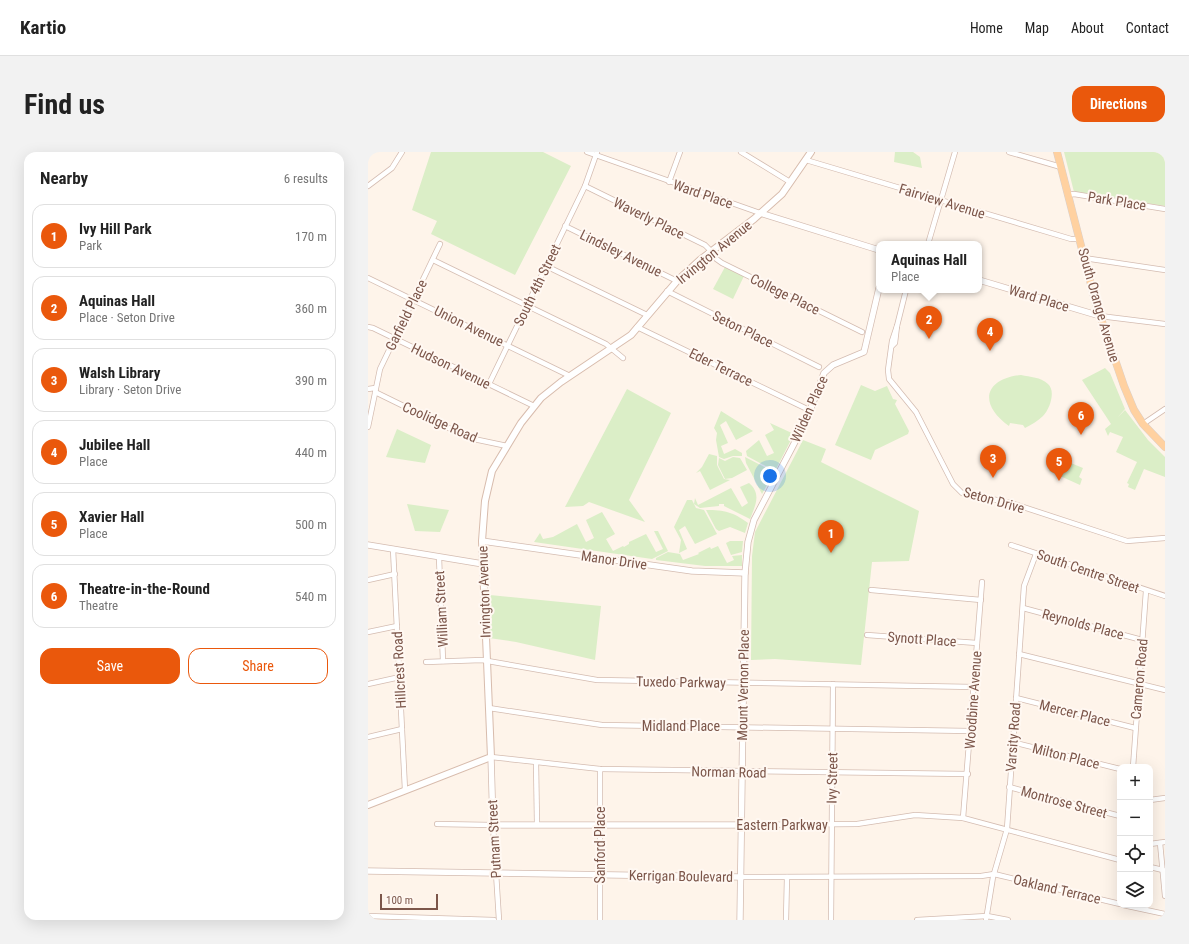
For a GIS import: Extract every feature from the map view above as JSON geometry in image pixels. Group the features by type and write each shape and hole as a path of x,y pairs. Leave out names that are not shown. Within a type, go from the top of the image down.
{"main road":[{"name":"Irvington Avenue","path":"491,757 482,541 484,509 488,483 492,471 534,406 547,392 625,340 677,280 710,252 760,214 782,194 811,152"},
{"name":"South Orange Avenue","path":"1057,152 1100,316 1126,392 1143,424 1165,447"},
{"path":"368,805 491,757"}],"street":[{"path":"368,186 392,168 402,152"},
{"name":"Ward Place","path":"587,152 597,154 669,182 760,214 876,249"},
{"path":"669,182 680,152"},
{"path":"741,152 790,182"},
{"path":"929,241 955,152"},
{"path":"1008,152 1060,167"},
{"name":"South 4th Street","path":"489,384 585,186 597,154"},
{"name":"Fairview Avenue","path":"806,160 1071,240 1079,239"},
{"name":"Waverly Place","path":"585,186 705,245 710,252"},
{"name":"Park Place","path":"1068,195 1074,194 1165,209"},
{"name":"Lindsley Avenue","path":"566,226 677,280"},
{"name":"Garfield Place","path":"368,427 380,369 440,244"},
{"name":"College Place","path":"710,252 722,263 862,332"},
{"path":"1084,258 1165,270"},
{"path":"433,260 612,348 623,358"},
{"path":"546,266 647,315"},
{"name":"Union Avenue","path":"368,278 570,376"},
{"name":"Ward Place","path":"982,281 1100,316"},
{"name":"Seton Place","path":"667,291 819,367"},
{"name":"Wilden Place","path":"786,460 808,418 828,368 864,352 878,293"},
{"name":"Seton Drive","path":"905,293 892,342 888,370 889,379 916,412 953,484 960,491 1011,503 1127,541 1165,538"},
{"path":"1100,316 1165,324"},
{"name":"Hudson Avenue","path":"368,327 534,406"},
{"name":"Eder Terrace","path":"637,327 805,408"},
{"path":"368,389 375,390"},
{"name":"Coolidge Road","path":"375,390 469,438 507,446"},
{"path":"1143,424 1165,410"},
{"name":"Mount Vernon Place","path":"740,920 745,573 748,542 751,528 786,460"},
{"name":"Manor Drive","path":"482,541 692,571 745,573"},
{"path":"368,545 483,564"},
{"name":"South Centre Street","path":"1012,545 1146,591 1165,596"},
{"name":"Hillcrest Road","path":"394,549 405,790"},
{"name":"Varsity Road","path":"987,918 994,874 1007,829 1024,586 1036,554"},
{"name":"William Street","path":"439,557 443,661"},
{"path":"368,580 395,574"},
{"name":"Woodbine Avenue","path":"963,818 968,774 982,582"},
{"path":"870,590 980,600"},
{"name":"Cameron Road","path":"1133,764 1146,591"},
{"name":"Reynolds Place","path":"1023,608 1142,640"},
{"path":"368,632 397,626"},
{"name":"Synott Place","path":"867,635 977,643"},
{"path":"1019,654 1165,690"},
{"name":"Tuxedo Parkway","path":"426,662 486,661 597,680 974,687"},
{"path":"368,684 400,677"},
{"name":"Ivy Street","path":"830,920 834,684"},
{"name":"Mercer Place","path":"1016,698 1135,728"},
{"name":"Midland Place","path":"489,708 602,725 743,726 970,731"},
{"path":"368,737 402,729"},
{"name":"Milton Place","path":"1012,742 1117,769"},
{"name":"Norman Road","path":"491,757 600,769 968,774"},
{"name":"Putnam Street","path":"491,757 495,874 499,920"},
{"path":"536,762 537,824"},
{"name":"Sanford Place","path":"600,769 600,920"},
{"name":"Montrose Street","path":"1009,787 1117,815"},
{"path":"1153,800 1165,798"},
{"name":"Eastern Parkway","path":"437,824 857,824 915,814 963,818 1117,859"},
{"path":"1162,843 1165,896"},
{"path":"1153,868 1163,870"},
{"name":"Kerrigan Boulevard","path":"368,871 740,877 981,876 994,874"},
{"name":"Oakland Terrace","path":"994,874 1117,903"},
{"path":"786,920 787,877"},
{"path":"1137,908 1165,914"},
{"path":"368,916 494,920"},
{"path":"917,920 987,918 1008,920"}],"green space":[{"path":"431,152 543,152 571,166 515,275 431,234 437,221 412,210"},
{"path":"895,152 913,152 920,157 922,168 894,162"},
{"path":"1064,152 1165,152 1165,206 1074,192"},
{"path":"725,267 744,276 733,299 713,289"},
{"path":"1105,368 1110,373 1125,409 1118,417 1125,410 1148,440 1165,457 1165,477 1144,469 1135,490 1128,487 1129,484 1127,483 1137,462 1116,452 1123,437 1110,432 1108,436 1105,429 1111,424 1082,380"},
{"path":"1021,375 1042,380 1048,384 1052,391 1050,405 1046,413 1037,421 1025,428 1023,425 1010,423 1009,426 999,418 993,410 990,402 990,394 993,387 1008,377"},
{"path":"861,385 875,391 887,386 893,399 897,400 895,404 909,431 908,434 875,450 871,460 835,445"},
{"path":"627,389 671,413 629,500 645,522 589,502 583,506 565,507"},
{"path":"721,411 753,431 736,440 726,421 720,425 728,443 721,446 724,454 735,449 742,453 742,456 733,456 724,459 719,457 716,440 717,433 714,428"},
{"path":"770,423 794,434 776,469 773,470 747,456 746,451 759,440 767,456 774,453 765,435 774,430"},
{"path":"397,429 431,445 425,463 386,457"},
{"path":"803,440 826,449 821,462 919,511 909,561 872,562 861,665 775,659 751,660 752,556 755,532"},
{"path":"709,454 717,456 717,465 724,479 730,480 710,490 700,471 696,473 702,467"},
{"path":"733,457 740,458 747,470 732,478 725,479 718,465 719,458 725,461"},
{"path":"745,457 772,471 773,474 762,494 746,463"},
{"path":"1056,457 1083,468 1079,477 1082,479 1080,485 1049,471"},
{"path":"749,483 753,487 756,496 755,505 750,519 724,506 724,504 700,508 694,504 695,498 698,505 731,488 742,507 748,503 740,487"},
{"path":"687,500 692,500 696,508 704,510 717,534 695,544 685,526 679,530 687,549 679,553 681,540 674,527"},
{"path":"407,504 449,510 440,532 415,531"},
{"path":"706,510 724,511 738,516 748,523 745,533 730,527 719,531 716,529"},
{"path":"602,512 615,534 606,539 613,551 623,546 624,547 629,544 629,542 646,534 656,552 663,549 654,531 658,531 668,551 652,559 534,542 540,533 543,539 553,537 577,524 586,542 594,538 586,520"},
{"path":"730,541 743,541 742,552 731,555 726,543"},
{"path":"718,546 727,563 734,560 732,556 742,555 742,566 705,566 656,560 656,558 668,552 680,554 683,560 699,554 698,553 710,547 711,549"},
{"path":"490,595 601,606 595,660 516,642 489,638"}],"place":[{"name":"Aquinas Hall","path":"929,339"},
{"name":"Jubilee Hall","path":"990,351"},
{"name":"Theatre-in-the-Round","path":"1081,435"},
{"name":"Walsh Library","path":"993,478"},
{"name":"Xavier Hall","path":"1059,481"},
{"name":"Ivy Hill Park","path":"831,553"}]}
